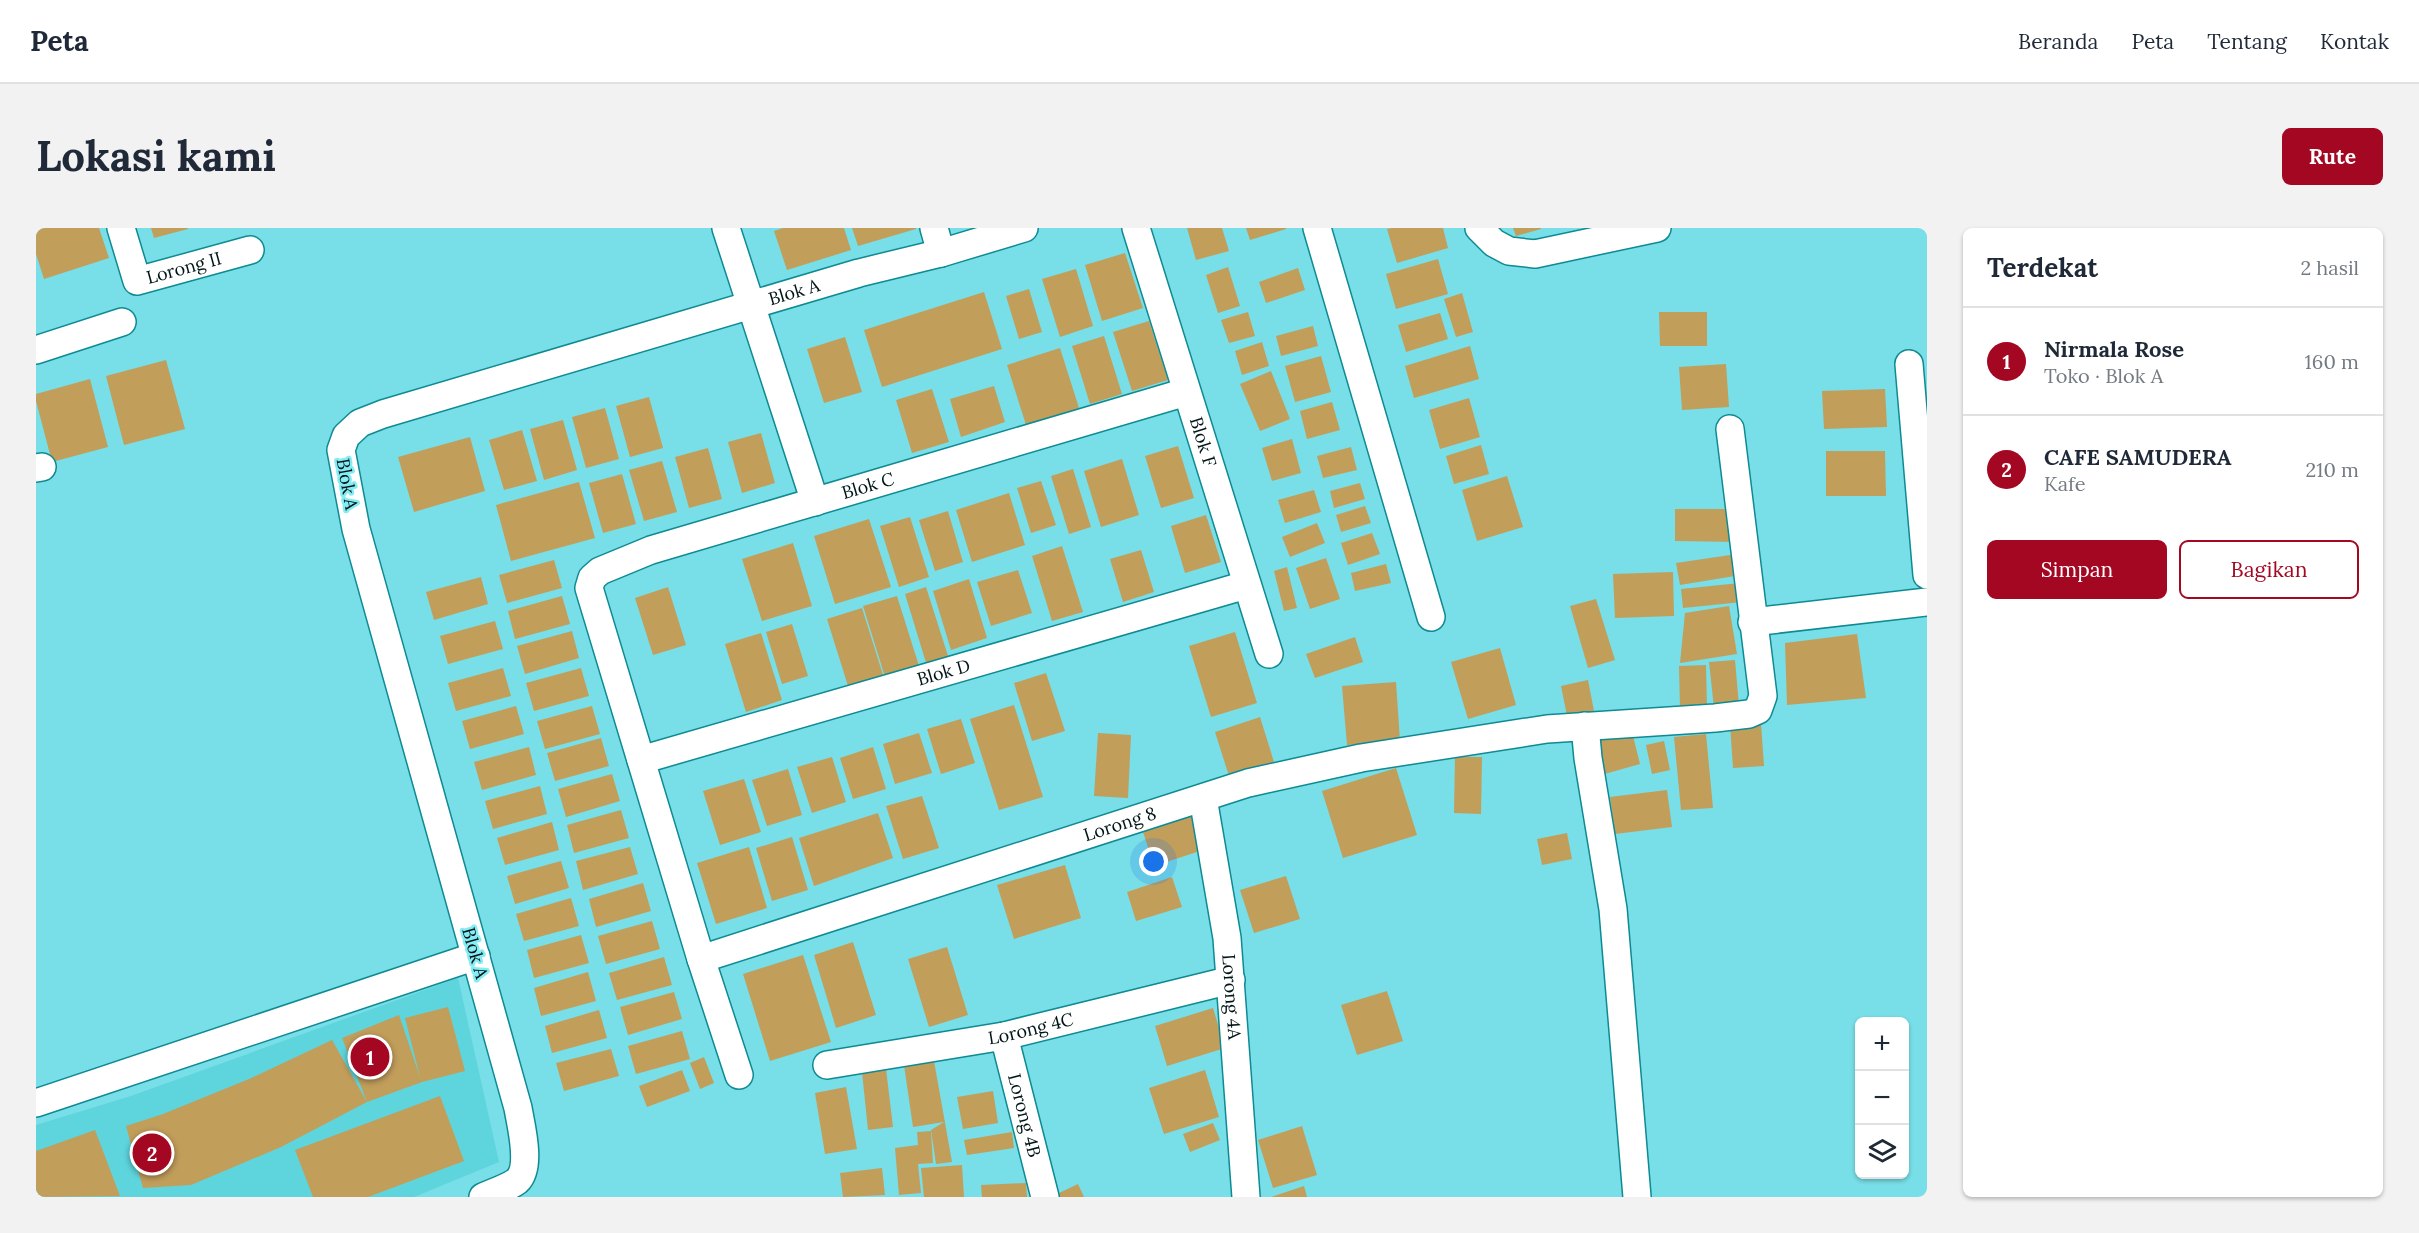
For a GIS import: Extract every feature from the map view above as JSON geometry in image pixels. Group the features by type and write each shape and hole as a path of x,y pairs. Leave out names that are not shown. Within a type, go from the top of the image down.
{"street":[{"name":"Lorong II","path":"121,228 137,281 250,250"},
{"path":"726,228 815,502"},
{"name":"Blok A","path":"483,1197 515,1182 523,1169 525,1157 519,1108 356,529 340,450 346,436 360,423 383,414 859,273 938,240 1024,228"},
{"name":"Blok F","path":"1136,228 1269,654"},
{"path":"1317,228 1431,617"},
{"path":"1479,228 1494,243 1509,251 1535,254 1657,228"},
{"path":"36,350 122,322"},
{"path":"1909,364 1927,575"},
{"name":"Blok C","path":"641,760 589,588 592,578 600,571 651,550 1186,392"},
{"path":"1730,429 1752,622 1927,602"},
{"name":"Blok D","path":"641,760 1246,585"},
{"name":"Lorong 8","path":"701,959 977,868 1248,783 1361,758 1547,729 1749,714 1758,710 1763,696 1752,622"},
{"path":"1582,726 1613,909 1637,1197"},
{"path":"641,760 701,959 740,1075"},
{"name":"Lorong 4A","path":"1203,798 1225,928 1231,980 1246,1197"},
{"path":"36,1103 476,956"},
{"name":"Lorong 4C","path":"826,1065 1004,1036 1231,980"},
{"name":"Lorong 4B","path":"1004,1036 1045,1197"}],"shaded area":[{"path":"458,978 499,1162 414,1197 36,1197 36,1125 131,1096"}],"building":[{"path":"36,228 99,228 109,258 44,279 36,254"},
{"path":"151,228 188,228 188,229 154,238"},
{"path":"783,228 844,228 851,250 787,270 774,231"},
{"path":"852,228 916,228 916,229 858,246"},
{"path":"1187,228 1222,228 1229,251 1196,260"},
{"path":"1246,228 1286,228 1286,229 1250,240"},
{"path":"1443,228 1448,248 1397,263 1387,229"},
{"path":"1513,228 1541,228 1541,229 1516,236"},
{"path":"1125,253 1143,308 1102,321 1085,265"},
{"path":"1438,259 1448,294 1396,309 1386,274"},
{"path":"1228,267 1240,306 1218,313 1206,275"},
{"path":"1298,268 1305,290 1266,303 1259,282"},
{"path":"1076,269 1093,326 1060,337 1042,279"},
{"path":"1029,289 1042,332 1019,339 1006,296"},
{"path":"984,292 1002,349 882,387 864,330"},
{"path":"1462,293 1473,332 1456,337 1444,299"},
{"path":"1248,312 1255,336 1229,343 1221,320"},
{"path":"1659,312 1707,312 1707,346 1660,346"},
{"path":"1440,313 1448,339 1406,352 1398,325"},
{"path":"1149,321 1168,380 1132,391 1113,332"},
{"path":"1313,326 1318,346 1281,356 1276,336"},
{"path":"1104,336 1122,394 1090,404 1072,346"},
{"path":"845,337 862,392 824,403 807,349"},
{"path":"1262,342 1269,366 1242,375 1235,351"},
{"path":"1470,346 1479,379 1414,398 1405,366"},
{"path":"1060,348 1079,408 1026,425 1007,365"},
{"path":"1321,356 1331,392 1295,402 1285,366"},
{"path":"166,360 185,429 124,445 106,376"},
{"path":"1726,364 1729,407 1682,410 1679,367"},
{"path":"1271,371 1290,419 1260,431 1240,384"},
{"path":"90,379 108,447 52,462 36,394"},
{"path":"994,386 1005,422 961,437 950,399"},
{"path":"932,389 949,442 912,453 896,400"},
{"path":"1885,389 1887,427 1824,429 1822,391"},
{"path":"649,397 663,448 630,457 616,406"},
{"path":"1469,398 1480,437 1440,449 1429,410"},
{"path":"1332,402 1340,430 1307,439 1300,411"},
{"path":"605,408 619,459 586,468 572,417"},
{"path":"563,420 577,470 544,480 530,429"},
{"path":"522,430 537,481 504,490 489,440"},
{"path":"761,433 775,483 742,493 728,442"},
{"path":"470,437 485,491 414,512 398,457"},
{"path":"1292,439 1301,473 1272,481 1262,448"},
{"path":"1481,445 1489,474 1454,484 1446,456"},
{"path":"1178,446 1194,498 1161,508 1145,456"},
{"path":"1351,447 1357,470 1323,478 1317,456"},
{"path":"708,448 722,499 689,508 675,457"},
{"path":"1826,451 1885,451 1886,496 1826,496"},
{"path":"1122,459 1139,515 1101,527 1084,471"},
{"path":"662,461 677,512 644,521 629,470"},
{"path":"1073,469 1091,527 1069,534 1051,476"},
{"path":"622,474 636,524 603,533 589,483"},
{"path":"1507,476 1523,527 1477,541 1462,490"},
{"path":"1041,481 1056,525 1031,533 1017,488"},
{"path":"579,482 595,538 511,561 496,505"},
{"path":"1360,483 1365,499 1334,508 1330,491"},
{"path":"1314,490 1321,512 1285,523 1278,500"},
{"path":"1009,493 1025,545 972,562 956,510"},
{"path":"1365,506 1371,523 1341,532 1336,515"},
{"path":"1675,509 1737,509 1737,542 1675,541"},
{"path":"948,511 963,562 935,571 919,520"},
{"path":"1206,515 1221,562 1185,573 1171,526"},
{"path":"910,517 929,577 899,587 880,526"},
{"path":"869,519 891,587 835,604 814,536"},
{"path":"1317,523 1325,543 1290,557 1282,537"},
{"path":"1372,533 1380,554 1348,565 1341,543"},
{"path":"793,543 812,606 762,621 742,559"},
{"path":"1062,546 1083,612 1052,621 1032,556"},
{"path":"1141,550 1154,592 1123,602 1110,559"},
{"path":"1737,554 1741,575 1680,585 1676,563"},
{"path":"1326,558 1340,599 1310,609 1296,568"},
{"path":"554,560 562,588 507,603 499,575"},
{"path":"1386,564 1391,583 1355,591 1351,573"},
{"path":"1287,567 1297,608 1284,611 1274,571"},
{"path":"1018,570 1032,613 991,626 977,582"},
{"path":"1673,572 1674,616 1615,618 1613,574"},
{"path":"481,577 488,604 434,620 426,592"},
{"path":"969,579 987,638 951,650 933,591"},
{"path":"1740,583 1742,602 1683,608 1681,589"},
{"path":"668,587 686,645 653,655 635,598"},
{"path":"926,587 949,659 927,666 905,594"},
{"path":"562,596 570,624 515,639 508,611"},
{"path":"897,596 919,666 885,677 863,606"},
{"path":"1596,599 1615,660 1588,668 1570,606"},
{"path":"1729,606 1737,654 1680,663 1685,613"},
{"path":"862,608 883,675 848,686 827,619"},
{"path":"495,621 503,649 448,664 440,636"},
{"path":"792,624 808,676 782,684 766,632"},
{"path":"572,631 579,658 525,674 517,646"},
{"path":"1235,632 1257,703 1211,717 1189,646"},
{"path":"761,633 782,700 746,712 725,644"},
{"path":"1857,634 1866,698 1787,705 1785,643"},
{"path":"1355,637 1363,662 1315,678 1306,654"},
{"path":"1500,648 1516,705 1468,719 1451,662"},
{"path":"1735,660 1739,706 1714,708 1709,662"},
{"path":"1706,665 1707,709 1680,709 1679,666"},
{"path":"503,668 511,696 456,711 448,683"},
{"path":"581,668 589,696 534,711 526,683"},
{"path":"1046,673 1065,731 1032,741 1014,683"},
{"path":"1588,680 1594,711 1567,716 1561,686"},
{"path":"1396,682 1400,741 1347,745 1342,686"},
{"path":"1014,705 1043,797 999,810 970,719"},
{"path":"516,706 524,734 470,749 462,721"},
{"path":"592,706 600,734 545,749 537,721"},
{"path":"1260,717 1274,762 1229,776 1215,732"},
{"path":"961,719 975,763 941,774 927,729"},
{"path":"1761,723 1764,766 1733,768 1730,724"},
{"path":"1632,732 1640,764 1601,775 1592,742"},
{"path":"919,733 932,773 895,784 883,744"},
{"path":"1098,733 1131,735 1128,798 1094,796"},
{"path":"1706,734 1713,808 1681,810 1674,737"},
{"path":"601,738 609,766 555,781 547,753"},
{"path":"1664,741 1670,770 1652,774 1646,745"},
{"path":"529,747 536,775 482,790 474,762"},
{"path":"873,747 886,789 853,799 840,758"},
{"path":"832,757 846,802 812,813 797,767"},
{"path":"1455,757 1482,757 1481,814 1454,813"},
{"path":"1396,768 1417,835 1343,858 1322,791"},
{"path":"788,769 802,815 767,826 752,780"},
{"path":"612,774 620,801 566,817 558,789"},
{"path":"744,779 761,832 720,845 703,791"},
{"path":"540,786 547,814 493,829 485,801"},
{"path":"1667,790 1672,827 1615,834 1610,797"},
{"path":"922,796 939,848 903,859 886,806"},
{"path":"621,810 629,838 574,853 567,825"},
{"path":"878,813 893,858 814,886 799,838"},
{"path":"1195,814 1206,849 1154,866 1143,832"},
{"path":"552,822 559,850 505,865 497,838"},
{"path":"1567,833 1572,859 1542,865 1537,839"},
{"path":"792,837 808,890 772,901 756,848"},
{"path":"630,847 638,874 583,890 576,861"},
{"path":"749,847 767,908 716,924 697,863"},
{"path":"561,861 569,888 515,904 507,876"},
{"path":"1065,865 1081,918 1014,939 997,885"},
{"path":"1286,876 1300,919 1254,933 1240,890"},
{"path":"1172,877 1182,907 1136,921 1127,892"},
{"path":"643,883 651,911 596,927 589,899"},
{"path":"571,898 579,926 524,941 516,914"},
{"path":"652,921 660,949 606,964 598,936"},
{"path":"581,935 589,963 534,978 527,950"},
{"path":"853,942 876,1015 836,1028 814,955"},
{"path":"947,947 968,1015 929,1027 908,959"},
{"path":"803,955 831,1042 770,1061 743,974"},
{"path":"664,957 672,985 617,1000 609,973"},
{"path":"588,972 596,1001 541,1016 534,988"},
{"path":"1387,991 1403,1041 1357,1055 1341,1005"},
{"path":"674,992 682,1019 628,1035 620,1007"},
{"path":"448,1007 465,1071 422,1082 367,1102 342,1038 399,1015 420,1077 405,1018"},
{"path":"1213,1008 1225,1048 1167,1066 1155,1026"},
{"path":"599,1010 607,1038 552,1053 545,1026"},
{"path":"682,1031 690,1059 636,1074 628,1046"},
{"path":"332,1040 367,1102 281,1147 191,1185 143,1188 126,1126 163,1114 249,1079"},
{"path":"611,1049 619,1076 564,1091 556,1063"},
{"path":"704,1057 714,1083 700,1089 690,1063"},
{"path":"934,1061 952,1162 936,1164 931,1130 944,1122 913,1127 904,1065"},
{"path":"886,1069 893,1127 868,1130 862,1072"},
{"path":"682,1070 690,1091 647,1107 639,1086"},
{"path":"1205,1070 1219,1117 1164,1134 1149,1088"},
{"path":"846,1087 857,1149 825,1154 815,1093"},
{"path":"993,1091 998,1123 963,1129 957,1097"},
{"path":"440,1096 464,1161 368,1197 313,1197 295,1150"},
{"path":"1213,1123 1220,1140 1190,1152 1183,1134"},
{"path":"1302,1126 1317,1175 1273,1188 1258,1140"},
{"path":"95,1130 120,1196 36,1197 36,1151"},
{"path":"931,1131 933,1163 918,1164 921,1193 899,1195 895,1148 918,1145 917,1132"},
{"path":"1012,1132 1014,1148 967,1155 964,1140"},
{"path":"962,1165 964,1197 924,1197 921,1168"},
{"path":"882,1168 885,1195 843,1197 840,1173"},
{"path":"1026,1183 1027,1197 982,1197 981,1185"},
{"path":"1078,1184 1084,1197 1059,1197 1057,1194"},
{"path":"1304,1186 1307,1197 1271,1197"}],"place":[{"name":"Nirmala Rose","path":"370,1057"},
{"name":"CAFE SAMUDERA","path":"152,1153"}]}
